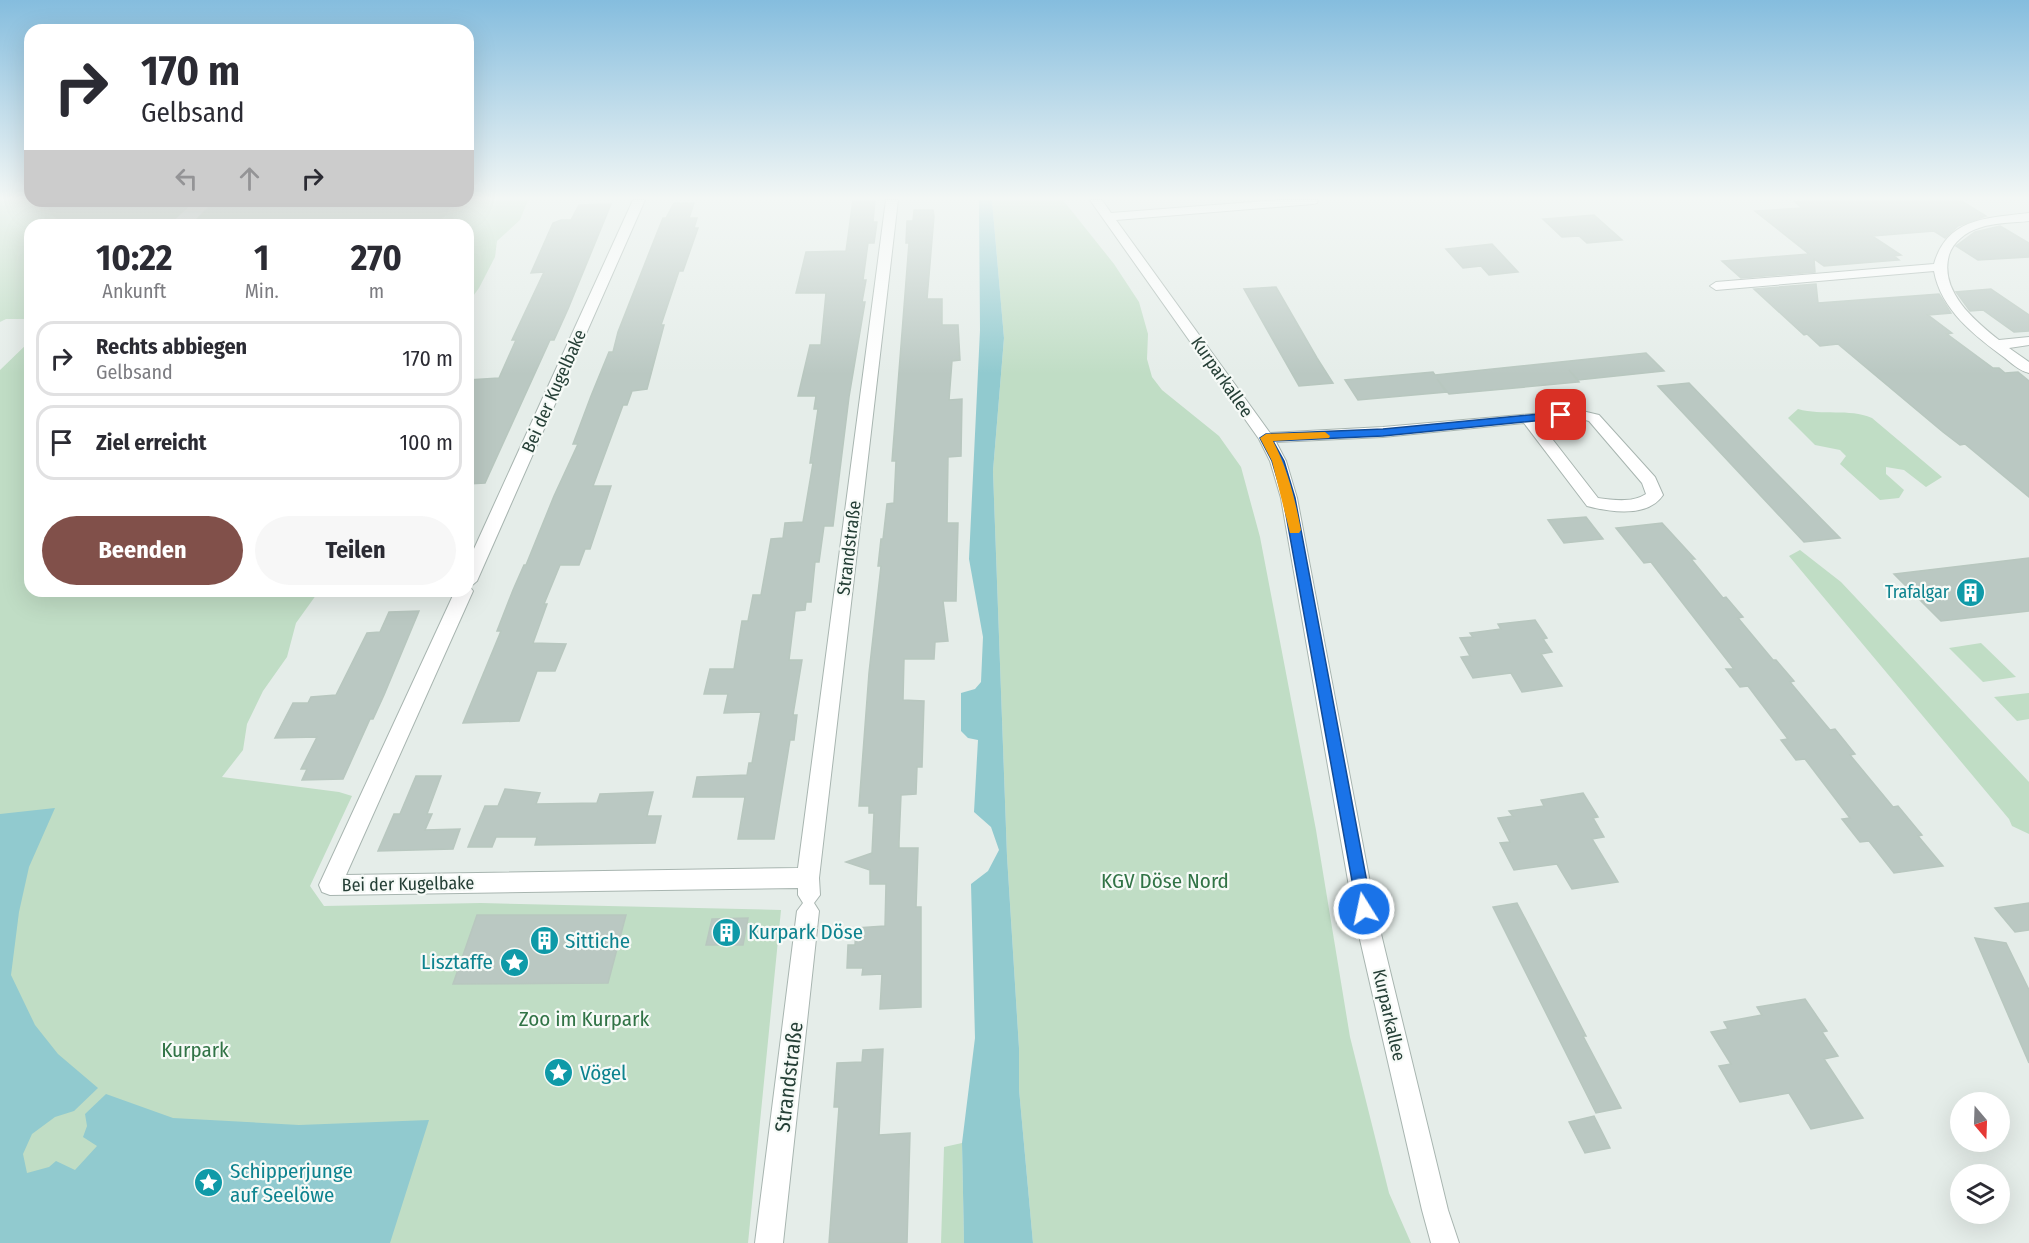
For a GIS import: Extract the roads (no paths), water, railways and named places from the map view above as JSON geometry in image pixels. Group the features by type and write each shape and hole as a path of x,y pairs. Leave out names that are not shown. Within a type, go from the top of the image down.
{"street":[{"name":"Bei der Kugelbake","path":"474,568 613,258"},
{"name":"Strandstraße","path":"769,1243 808,895 885,258"},
{"name":"Kurparkallee","path":"1139,258 1266,438 1278,461 1289,498 1364,909 1435,1210 1445,1243"},
{"path":"1941,258 1940,267 1944,287 1960,312 1996,345 2029,369"},
{"path":"1716,286 1940,267"},
{"path":"1996,345 2029,341"},
{"path":"1266,438 1383,432 1528,418 1578,414 1594,418 1649,482 1655,495 1648,502 1613,507 1593,502 1528,418"},
{"name":"Bei der Kugelbake","path":"461,597 330,885 808,895"}],"water":[{"path":"979,258 997,258 1004,338 993,471 1007,856 1019,1048 1019,1089 1033,1243 964,1243 962,1143 975,1038 971,884 988,871 999,850 991,827 974,812 978,740 968,738 961,731 961,693 975,689 981,682 983,637 969,559 980,330"},
{"path":"55,808 29,867 19,912 11,975 35,1025 58,1054 98,1088 74,1111 55,1117 32,1134 23,1154 27,1173 49,1167 56,1161 75,1170 97,1146 83,1137 87,1126 85,1114 106,1094 173,1118 299,1125 429,1120 390,1243 0,1243 0,814"}],"place":[{"name":"Trafalgar","path":"1970,592"},
{"name":"Kurpark Döse","path":"727,932"},
{"name":"Sittiche","path":"544,941"},
{"name":"Lisztaffe","path":"514,962"},
{"name":"Vögel","path":"559,1073"},
{"name":"Schipperjunge auf Seelöwe","path":"209,1183"}],"park label":[{"name":"KGV Döse Nord","path":"1165,881"},
{"name":"Zoo im Kurpark","path":"584,1019"},
{"name":"Kurpark","path":"195,1050"}]}
